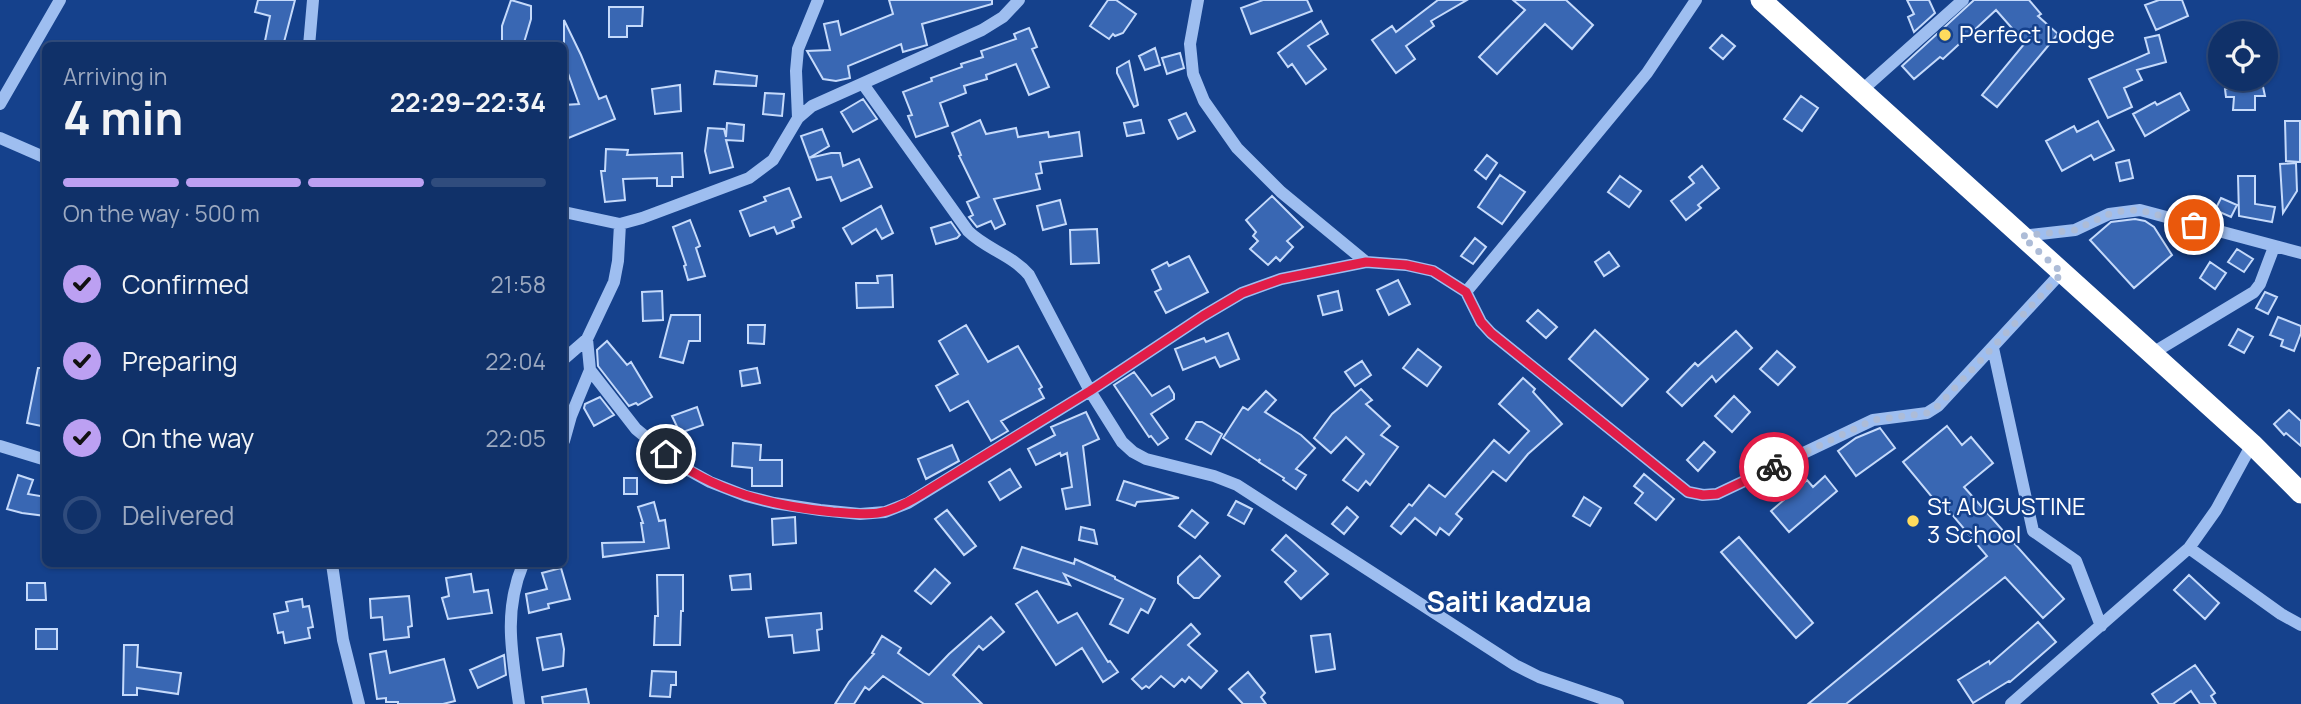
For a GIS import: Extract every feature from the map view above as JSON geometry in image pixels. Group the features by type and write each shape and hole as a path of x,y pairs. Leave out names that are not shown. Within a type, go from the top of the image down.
{"highway":[{"path":"1761,0 2252,444 2301,492"}],"street":[{"path":"0,104 60,0"},
{"path":"309,42 313,0"},
{"path":"798,118 797,49 818,0"},
{"path":"567,213 620,224 749,178 773,160 798,118 824,100 982,30 1003,17 1019,0"},
{"path":"1198,0 1190,44 1193,74 1204,101 1237,148 1281,192 1366,262"},
{"path":"1466,292 1647,74 1696,0"},
{"path":"1861,91 1963,0"},
{"path":"863,84 968,231 975,239 1021,266 1029,275 1090,391 1122,442 1133,452 1146,459 1214,476 1237,485 1515,665 1539,677 1618,704"},
{"path":"0,138 42,156"},
{"path":"2022,236 2075,230 2109,214 2140,210 2301,253"},
{"path":"567,356 587,339 614,282 620,224"},
{"path":"2151,354 2254,292 2260,284 2274,247"},
{"path":"590,370 636,429 681,466 710,482 774,503 860,514 885,512 908,503 1242,293 1281,279 1366,262 1406,265 1433,271 1466,292 1481,322 1491,333 1688,492 1703,495 1717,494 1873,420 1927,413 1938,406 2062,273"},
{"path":"567,430 590,370 587,339"},
{"path":"1993,348 2034,531 2076,561 2101,626"},
{"path":"2011,704 2189,548 2216,510 2252,444"},
{"path":"0,446 42,459"},
{"path":"2189,548 2281,614 2301,625"},
{"path":"332,567 343,640 359,704"},
{"path":"519,704 509,619 522,567"}],"building":[{"path":"258,0 295,0 284,42 265,42 270,16 255,12"},
{"path":"511,0 531,6 531,19 524,42 502,42 502,26"},
{"path":"889,0 992,0 992,4 922,24 927,45 903,52 901,44 848,66 850,78 836,81 823,79 807,51 830,50 824,24 838,21 841,35 893,14"},
{"path":"1108,0 1116,0 1136,14 1123,33 1115,36 1113,34 1109,39 1090,26"},
{"path":"1263,0 1307,0 1312,11 1251,34 1241,8"},
{"path":"1438,0 1467,0 1431,21 1434,26 1406,46 1415,59 1396,73 1372,40 1392,26 1396,32"},
{"path":"1513,0 1566,0 1593,25 1572,49 1545,24 1497,74 1479,57 1525,10"},
{"path":"1907,0 1929,0 1935,13 1914,32 1908,17 1914,14"},
{"path":"1974,0 2029,0 2041,14 2038,16 2058,34 1997,107 1982,95 2025,43 1996,10 1943,59 1940,57 1914,79 1902,66"},
{"path":"2159,0 2182,0 2188,16 2156,30 2145,5"},
{"path":"609,7 643,7 642,26 627,26 627,37 609,37"},
{"path":"564,20 599,99 606,96 615,119 567,139 567,105 579,104 567,70 567,42 564,42"},
{"path":"1321,21 1328,34 1308,46 1326,69 1306,84 1292,64 1288,67 1278,53"},
{"path":"1029,28 1037,47 1032,49 1049,87 1029,95 1016,64 986,75 987,79 964,86 966,93 940,103 948,126 916,137 908,116 912,115 903,92 962,67 961,64 983,57 981,51 1016,39 1014,34"},
{"path":"1722,35 1735,46 1723,59 1710,48"},
{"path":"2159,35 2166,62 2137,70 2142,80 2124,88 2132,107 2108,118 2089,79 2149,53 2145,38"},
{"path":"1155,48 1160,65 1145,70 1139,56"},
{"path":"1180,53 1184,68 1167,74 1162,58"},
{"path":"1129,61 1138,105 1134,107 1117,73 1117,68"},
{"path":"716,71 757,76 756,86 714,84"},
{"path":"680,85 681,111 655,114 652,89"},
{"path":"2225,91 2264,91 2265,96 2255,96 2255,110 2233,110 2234,97 2226,97"},
{"path":"765,93 784,94 782,116 763,114"},
{"path":"2180,93 2189,110 2145,136 2133,114"},
{"path":"1801,96 1818,108 1802,131 1784,119"},
{"path":"863,99 877,119 853,132 841,112"},
{"path":"1186,113 1195,131 1178,139 1169,120"},
{"path":"980,120 986,134 1016,128 1018,137 1048,132 1049,137 1079,132 1082,156 1040,162 1042,173 1036,174 1040,189 994,199 1005,224 995,229 991,221 977,227 969,217 973,215 967,202 979,197 959,156 961,155 952,133"},
{"path":"1141,120 1144,133 1127,136 1124,123"},
{"path":"2098,121 2114,150 2094,160 2091,155 2062,171 2046,141 2074,126 2077,132"},
{"path":"2285,121 2300,121 2300,162 2286,161"},
{"path":"727,123 744,125 743,141 726,140 733,167 710,173 705,151 708,128 724,129 726,137"},
{"path":"822,129 829,146 809,158 801,136"},
{"path":"606,149 628,150 627,155 682,153 683,177 672,177 672,186 657,186 657,178 623,179 625,200 605,202 601,171 605,171"},
{"path":"840,153 843,166 859,159 872,187 841,201 831,177 817,180 809,158"},
{"path":"1487,155 1497,163 1486,179 1475,170"},
{"path":"2129,160 2133,178 2120,181 2116,163"},
{"path":"2296,163 2297,191 2283,213 2280,164"},
{"path":"1702,166 1719,188 1698,205 1701,208 1686,220 1671,201 1694,183 1689,177"},
{"path":"1500,175 1525,192 1502,224 1478,207"},
{"path":"1620,176 1641,191 1629,207 1608,192"},
{"path":"2238,176 2255,176 2255,204 2275,207 2272,222 2239,216"},
{"path":"789,188 801,217 792,221 794,227 777,234 774,227 750,236 740,211 766,201 764,197"},
{"path":"1272,196 1303,227 1287,241 1293,247 1280,261 1276,257 1268,265 1250,249 1258,241 1253,236 1256,232 1246,220"},
{"path":"2221,198 2237,205 2231,217 2215,210"},
{"path":"1060,200 1066,224 1043,230 1037,206"},
{"path":"881,206 893,233 882,239 876,229 852,244 843,228"},
{"path":"2135,219 2154,227 2172,255 2134,288 2090,240 2111,222"},
{"path":"690,220 700,246 696,248 705,276 688,280 684,266 686,265 673,227"},
{"path":"951,222 960,235 936,244 931,228"},
{"path":"1097,229 1099,263 1071,264 1070,230"},
{"path":"1475,238 1486,247 1473,264 1461,256"},
{"path":"2237,249 2253,259 2244,272 2228,262"},
{"path":"1609,252 1619,266 1604,276 1595,262"},
{"path":"1189,256 1208,292 1166,313 1155,292 1161,289 1152,270 1167,262 1169,266"},
{"path":"2210,262 2226,273 2215,289 2200,278"},
{"path":"892,275 893,307 857,308 856,283 878,283 877,276"},
{"path":"1398,280 1410,304 1389,315 1377,290"},
{"path":"662,291 663,320 643,321 642,292"},
{"path":"1338,291 1342,310 1323,315 1318,296"},
{"path":"2265,292 2277,297 2268,314 2256,308"},
{"path":"1538,310 1557,327 1546,338 1527,321"},
{"path":"671,315 700,315 700,341 689,341 683,363 660,357"},
{"path":"2278,317 2301,326 2294,351 2281,346 2283,340 2270,335"},
{"path":"748,325 765,325 764,344 748,343"},
{"path":"966,325 988,362 1018,346 1042,387 1039,389 1044,398 1001,421 1008,431 991,441 968,401 950,411 936,386 958,374 939,341"},
{"path":"2238,329 2253,337 2244,353 2229,345"},
{"path":"1595,330 1648,379 1622,406 1569,359"},
{"path":"1736,331 1752,348 1716,382 1712,376 1682,406 1667,392 1695,363 1698,366"},
{"path":"1228,333 1239,359 1220,367 1215,357 1183,370 1175,349 1204,338 1206,342"},
{"path":"607,341 627,365 631,362 652,397 638,405 636,403 629,406 598,366 597,350"},
{"path":"1418,349 1441,367 1427,386 1403,368"},
{"path":"1777,351 1795,367 1778,385 1760,369"},
{"path":"1362,361 1371,375 1355,386 1345,372"},
{"path":"38,368 42,368 42,426 27,423"},
{"path":"757,368 760,383 742,386 740,371"},
{"path":"1134,372 1152,396 1169,386 1174,394 1174,399 1151,414 1168,438 1158,445 1149,437 1114,385"},
{"path":"1523,378 1562,424 1528,454 1506,481 1493,471 1456,514 1462,519 1449,535 1440,528 1436,535 1415,518 1401,534 1391,526 1429,485 1445,497 1494,440 1509,453 1529,431 1499,404"},
{"path":"1361,389 1372,400 1366,404 1390,426 1381,435 1398,447 1370,485 1366,481 1358,491 1343,480 1364,454 1346,437 1331,453 1314,438 1332,414"},
{"path":"1266,391 1276,400 1265,412 1301,435 1315,448 1296,469 1306,475 1296,489 1259,462 1260,459 1258,461 1223,438 1243,407 1248,410"},
{"path":"1734,396 1750,412 1732,432 1715,416"},
{"path":"600,397 614,415 594,426 584,408 585,404"},
{"path":"697,407 703,425 680,433 672,416"},
{"path":"2289,410 2301,421 2301,446 2286,433 2284,435 2274,424"},
{"path":"1086,412 1099,439 1083,446 1090,505 1066,509 1062,489 1072,487 1067,453 1061,456 1060,453 1036,465 1028,449 1055,435 1051,427"},
{"path":"1196,422 1202,422 1222,434 1211,454 1186,439"},
{"path":"1947,426 1962,445 1971,437 1993,463 1964,487 2064,599 2043,618 2005,577 1846,704 1808,704 1987,556 1944,505 1941,508 1903,462"},
{"path":"1880,428 1895,448 1856,476 1838,451 1856,438"},
{"path":"1704,442 1715,452 1698,471 1687,460"},
{"path":"733,443 761,445 760,460 782,460 782,486 752,486 752,468 732,466"},
{"path":"952,445 959,461 926,479 918,459"},
{"path":"1010,469 1021,487 1000,500 989,482"},
{"path":"1644,474 1674,499 1656,520 1635,503 1643,493 1634,486"},
{"path":"18,475 33,480 28,494 42,496 42,516 7,509"},
{"path":"1825,476 1837,491 1789,532 1771,511 1807,480 1813,487"},
{"path":"624,478 637,478 637,494 624,494"},
{"path":"1124,481 1179,498 1137,502 1135,506 1117,500"},
{"path":"1584,497 1601,508 1590,526 1573,516"},
{"path":"1236,501 1252,509 1244,524 1228,515"},
{"path":"654,502 659,521 665,520 669,548 603,557 602,543 644,542 643,523 638,507"},
{"path":"1347,507 1358,517 1344,534 1332,524"},
{"path":"947,510 976,546 964,555 935,519"},
{"path":"1192,510 1208,523 1195,538 1179,526"},
{"path":"795,517 796,543 773,545 772,519"},
{"path":"1081,527 1094,530 1097,544 1079,540"},
{"path":"1286,535 1328,574 1301,599 1285,582 1296,571 1272,550"},
{"path":"1739,537 1813,623 1796,638 1721,552"},
{"path":"1022,547 1074,564 1075,559 1155,599 1148,613 1141,609 1128,633 1110,624 1123,599 1064,574 1070,585 1014,568"},
{"path":"1200,556 1220,576 1199,598 1194,598 1178,583 1178,577"},
{"path":"561,568 570,599 548,604 549,608 529,613 526,594 547,589 542,573"},
{"path":"935,569 950,583 931,604 915,591"},
{"path":"471,574 474,592 488,590 492,613 448,619 442,598 449,596 446,578"},
{"path":"750,574 751,589 732,590 730,576"},
{"path":"657,575 683,575 680,645 654,645 655,616 658,616"},
{"path":"2189,575 2219,603 2205,619 2174,590"},
{"path":"27,583 45,583 46,600 27,600"},
{"path":"1037,591 1058,623 1077,613 1108,662 1110,661 1118,672 1103,682 1082,648 1056,665 1016,604"},
{"path":"409,596 412,626 408,627 409,637 384,640 382,617 371,618 370,599"},
{"path":"302,599 303,607 309,606 313,627 308,628 310,638 285,643 283,632 278,633 274,614 288,611 286,602"},
{"path":"821,613 822,629 817,630 819,650 794,653 792,635 769,637 766,618"},
{"path":"991,617 1004,632 983,650 979,646 953,675 982,704 924,704 883,676 869,690 865,687 854,704 835,704 849,682 874,654 872,653 882,636 901,648 898,653 929,675"},
{"path":"2038,622 2056,642 2010,682 1973,703 1958,680 1989,661 1990,664"},
{"path":"1191,624 1200,634 1188,645 1217,671 1201,688 1189,677 1185,682 1182,679 1174,687 1161,676 1149,688 1146,686 1142,689 1132,679"},
{"path":"36,629 57,629 57,649 36,649"},
{"path":"561,634 563,666 543,670 537,638"},
{"path":"1330,634 1335,669 1316,672 1311,636"},
{"path":"124,645 138,645 137,667 181,673 178,694 137,688 137,695 123,695"},
{"path":"386,651 390,673 444,659 455,701 443,704 398,704 386,702 386,698 377,699 370,654"},
{"path":"504,655 506,675 478,688 470,670"},
{"path":"2195,665 2215,693 2211,696 2216,704 2200,704 2191,691 2173,704 2159,704 2152,694"},
{"path":"652,671 676,672 676,685 671,685 670,697 650,696"},
{"path":"1248,672 1265,693 1261,697 1266,704 1243,704 1229,689"},
{"path":"586,689 589,704 543,704 542,697"}],"way so far":[{"path":"1774,467 1873,420 1927,413 1938,406 2062,273 2022,236 2075,230 2122,211 2140,210 2194,225"}],"place":[{"name":"Perfect Lodge","path":"1945,35"},
{"name":"St AUGUSTINE 3 School","path":"1913,521"}],"district":[{"name":"Saiti kadzua","path":"1509,602"}],"route":[{"path":"666,454 710,482 746,496 820,510 860,514 885,512 908,503 1242,293 1281,279 1366,262 1406,265 1433,271 1466,292 1481,322 1491,333 1688,492 1717,494 1774,467"}]}
